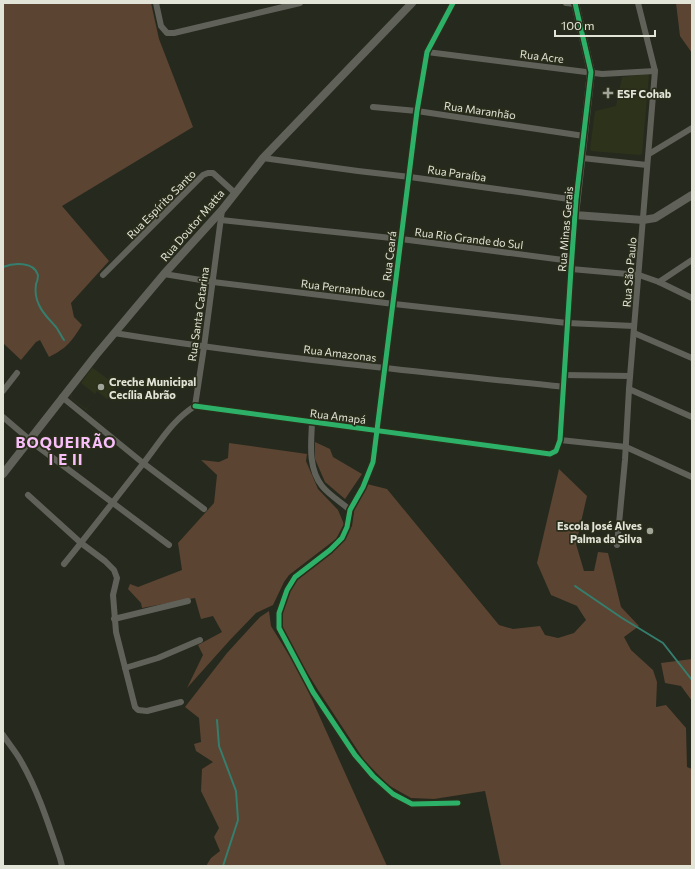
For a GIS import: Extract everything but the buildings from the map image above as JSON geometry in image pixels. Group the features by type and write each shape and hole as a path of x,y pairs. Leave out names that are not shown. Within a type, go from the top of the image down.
{"street":[{"path":"156,3 161,26 167,33 300,3"},
{"name":"Rua Doutor Matta","path":"3,474 62,397 114,333 164,274 222,210 263,158 412,3"},
{"name":"Rua Ceará","path":"453,3 427,52 417,112 373,462 364,487 350,510 347,527 342,538 330,550 295,577 287,590 279,613 279,628 313,692 355,755 374,776 393,794 412,804 458,803"},
{"path":"566,3 575,4"},
{"name":"Rua São Paulo","path":"617,545 655,71 638,3"},
{"name":"Rua Minas Gerais","path":"560,440 576,200 592,72 575,4"},
{"name":"Rua Acre","path":"427,52 602,74 655,71"},
{"name":"Rua Maranhão","path":"373,107 584,136"},
{"path":"649,154 692,128"},
{"name":"Rua Paraíba","path":"263,158 576,200"},
{"path":"582,158 647,165"},
{"name":"Rua Espírito Santo","path":"103,275 203,175 208,172 213,173 235,193"},
{"path":"575,215 643,220 656,218 692,195"},
{"name":"Rua Santa Catarina","path":"195,406 222,210"},
{"name":"Rua Rio Grande do Sul","path":"221,220 401,239 571,261"},
{"path":"659,282 692,260"},
{"path":"571,269 638,275 659,282 692,298"},
{"name":"Rua Pernambuco","path":"164,274 213,282 394,304 634,330"},
{"path":"634,330 692,358"},
{"name":"Rua Amazonas","path":"114,333 204,347 564,387"},
{"path":"3,391 17,373"},
{"path":"564,375 630,376"},
{"path":"629,389 692,417"},
{"path":"62,397 204,509"},
{"path":"64,564 144,463 171,426 180,416 195,406"},
{"name":"Rua Amapá","path":"195,406 550,454 558,448 560,440"},
{"path":"3,417 30,440 169,545"},
{"path":"312,423 311,452 314,470 322,486 350,510"},
{"path":"560,440 626,447 692,477"},
{"path":"28,495 81,543 105,561 114,570 117,578 113,595 114,619 124,668 135,707 138,710 147,711 181,702"},
{"path":"114,619 188,601"},
{"path":"124,668 158,658 200,640"},
{"path":"3,735 21,761 45,812 62,866"}],"shaded area":[{"path":"3,3 151,3 159,39 193,127 62,206 109,261 71,303 74,317 82,325 68,344 60,351 49,357 40,340 36,342 21,360 3,343"},
{"path":"676,3 692,3 692,53 680,36"},
{"path":"648,74 642,154 591,151 595,111 616,106 622,77"},
{"name":"Creche Municipal Cecília Abrão","path":"90,366 108,379 111,375 119,382 107,399 97,391 95,394 81,383 92,368 90,367 71,392 72,398 86,409 98,395 86,410 71,398 70,392"},
{"path":"315,442 330,449 333,457 362,474 345,499 325,482 315,459"},
{"path":"229,443 307,454 306,461 318,489 338,510 344,524 336,539 289,575 273,605 256,613 187,688 203,655 198,645 222,632 213,616 201,619 195,598 142,608 141,603 128,589 130,584 138,587 182,570 178,543 214,503 217,475 201,460 219,462 228,458"},
{"path":"559,469 587,496 576,544 584,571 594,571 598,552 608,553 621,607 639,626 624,637 631,650 653,670 657,682 656,707 666,705 686,728 687,767 692,769 692,866 501,866 485,791 434,799 411,798 388,785 364,760 284,635 282,612 294,579 341,544 352,526 355,505 367,484 387,489 499,625 513,629 540,626 545,635 558,638 574,633 586,620 577,606 551,595 537,563"},
{"path":"269,611 271,626 300,673 387,866 206,866 211,858 220,851 214,837 219,828 201,791 202,769 213,762 196,751 194,744 201,742 199,718 185,707 227,653 260,617"},
{"path":"692,659 692,701 681,686 665,683 661,663"}],"waterway":[{"path":"3,267 23,264 36,270 38,275 36,284 36,298 42,311 56,327 64,340"},
{"path":"575,586 622,618 663,643 692,680"},
{"path":"217,720 219,746 236,791 238,820 223,866"}],"cycle path":[{"path":"453,3 427,52 417,111 373,462 363,487 350,510 347,527 342,538 330,550 295,577 287,590 279,613 279,628 313,692 355,755 373,776 393,794 412,804 458,803"},
{"path":"195,406 550,454 556,451 560,440 576,200 591,72 575,3"}],"place":[{"name":"ESF Cohab","path":"608,93"},
{"name":"Creche Municipal Cecília Abrão","path":"101,387"},
{"name":"Escola José Alves Palma da Silva","path":"650,531"}],"district":[{"name":"BOQUEIRÃO I E II","path":"66,450"}]}
